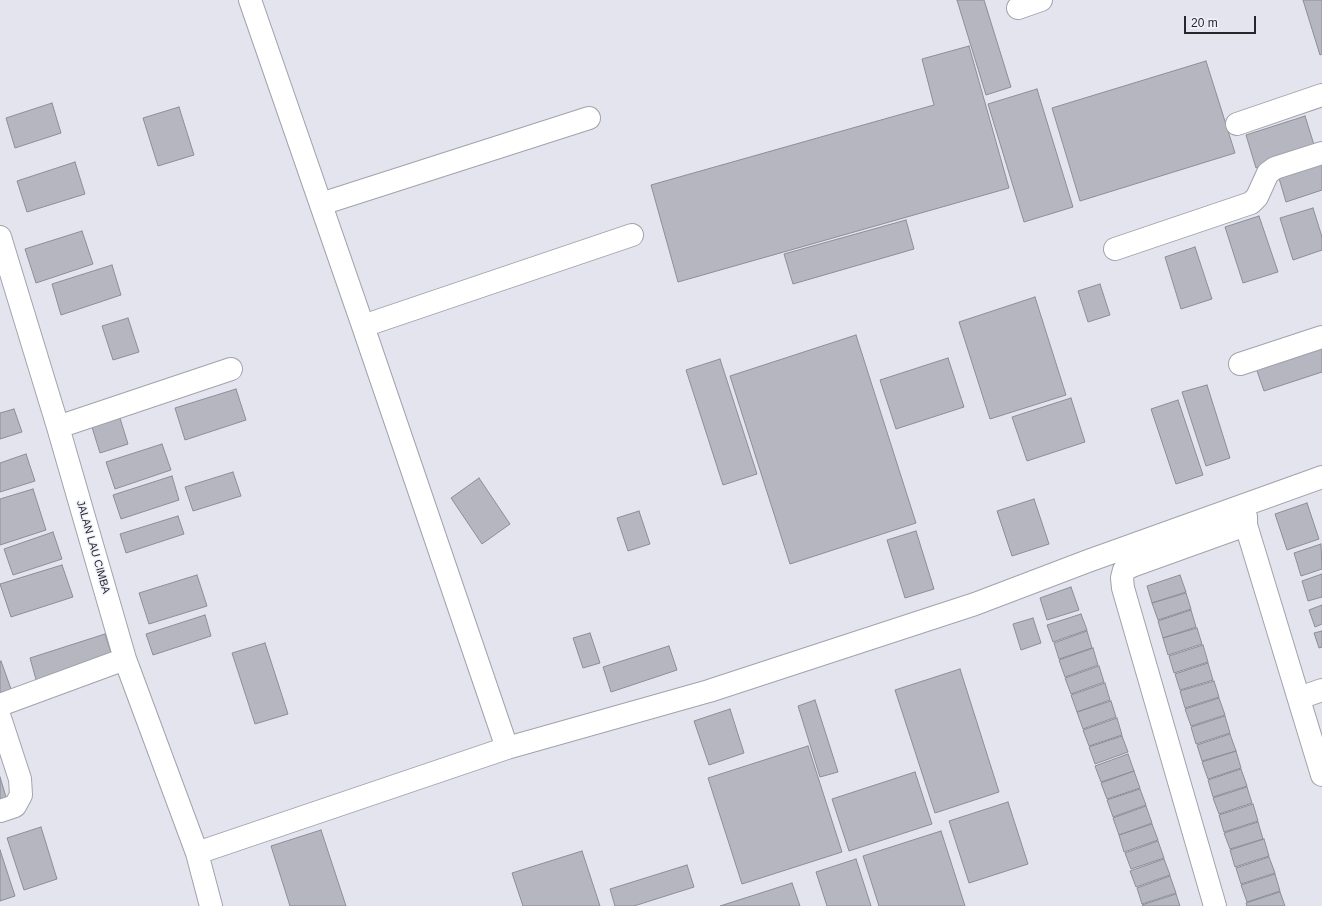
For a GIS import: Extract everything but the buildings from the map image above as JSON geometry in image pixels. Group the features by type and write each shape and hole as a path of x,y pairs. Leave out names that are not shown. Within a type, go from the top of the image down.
{"street":[{"path":"250,0 507,748"},
{"path":"1018,8 1041,0"},
{"path":"1237,124 1322,95"},
{"path":"321,204 589,118"},
{"path":"1115,249 1251,203 1257,197 1268,173 1275,168 1322,153"},
{"path":"363,326 632,235"},
{"name":"JALAN LAU CIMBA","path":"0,237 58,427 125,659 197,854 211,906"},
{"path":"1240,364 1322,337"},
{"path":"58,427 231,369"},
{"path":"197,854 507,748 708,691 975,604 1088,561 1322,477"},
{"path":"1215,906 1125,596 1122,578 1124,570 1246,521 1322,774"},
{"path":"0,705 125,659"},
{"path":"1299,698 1322,690"},
{"path":"0,718 20,779 21,795 15,806 0,812"}]}
